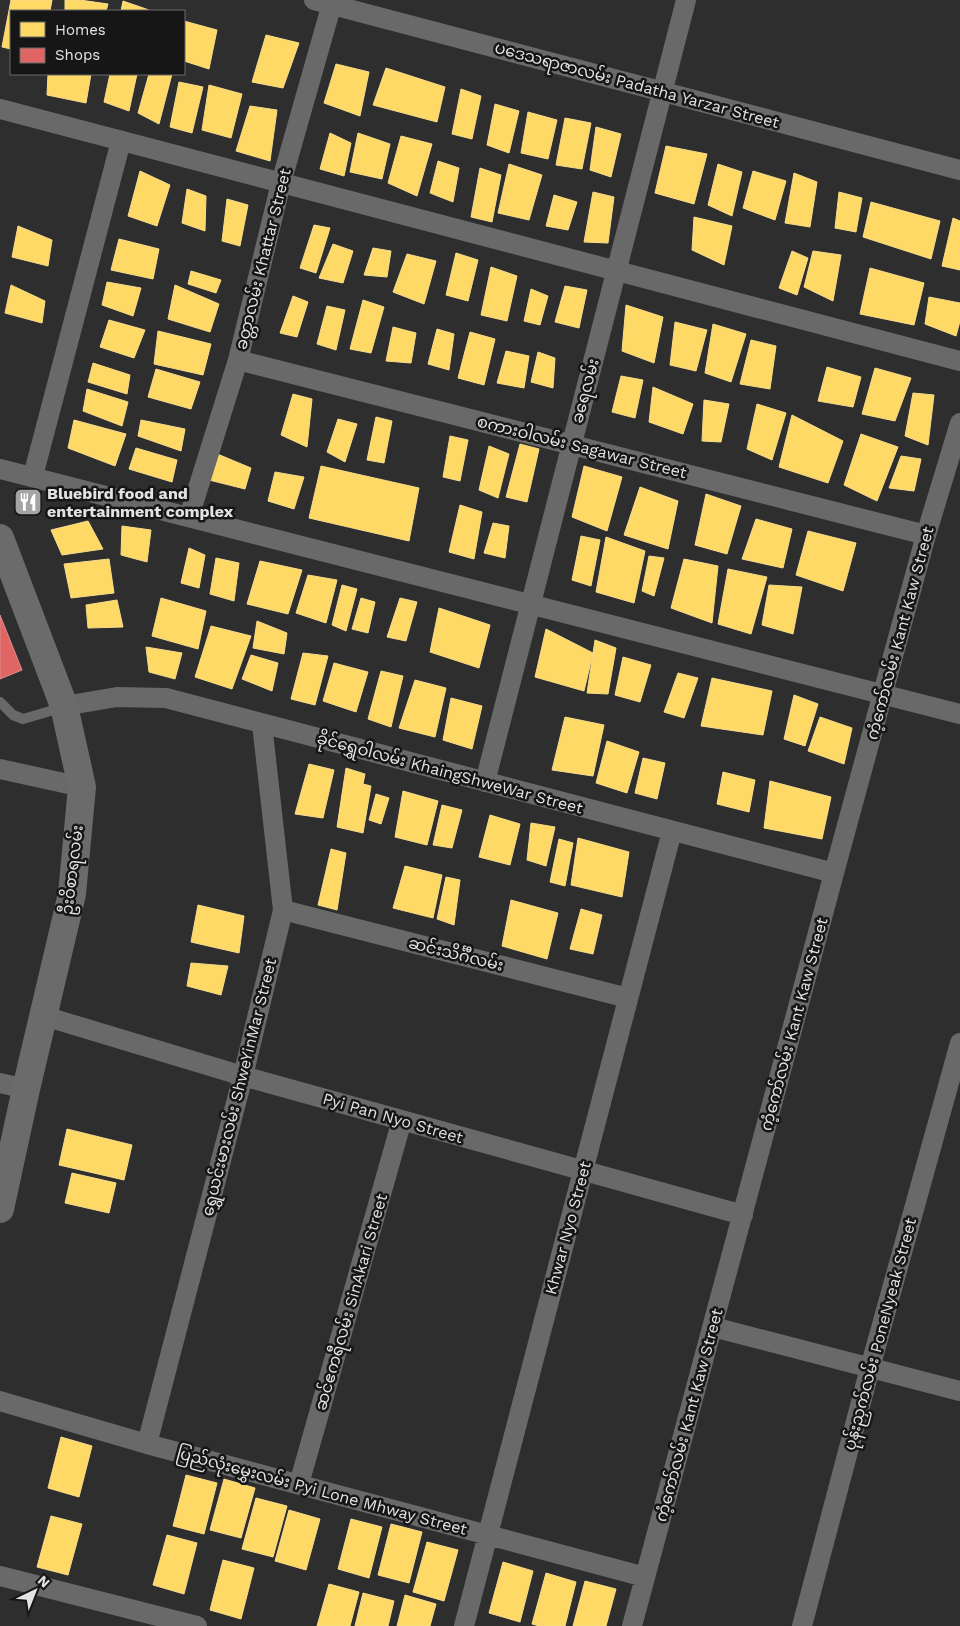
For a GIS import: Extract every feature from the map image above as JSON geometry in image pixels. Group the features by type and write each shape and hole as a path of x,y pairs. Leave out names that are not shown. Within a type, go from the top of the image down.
{"main road":[{"name":"ဦးဝိစာရလမ်း","path":"0,538 64,706 82,787 72,894 0,1209"}],"street":[{"name":"ခရေလမ်း","path":"485,782 686,0"},
{"name":"ပဒေသရာဇာလမ်း Padatha Yarzar Street","path":"326,2 960,170"},
{"name":"ခတ္တာလမ်း Khattar Street","path":"189,517 238,360 326,2"},
{"path":"0,109 960,361"},
{"path":"33,476 121,141"},
{"name":"စကားဝါလမ်း Sagawar Street","path":"238,360 926,535"},
{"name":"ကံ့ကော်လမ်း Kant Kaw Street","path":"632,1626 926,535 960,423"},
{"path":"0,469 960,714"},
{"name":"ခိုင်ရွှေဝါလမ်း KhaingShweWar Street","path":"64,706 117,697 166,698 834,873"},
{"name":"ရွှေယင်းမားလမ်း ShweYinMar Street","path":"146,1444 243,1076 283,910 262,724"},
{"path":"0,769 82,787"},
{"name":"Khwar Nyo Street","path":"464,1626 672,831"},
{"name":"ဆင်းသိင်္ဂီလမ်း","path":"283,910 628,998"},
{"name":"Pyi Pan Nyo Street","path":"44,1016 243,1076 743,1215"},
{"name":"ပုန်းညှက်လမ်း PoneNyeak Street","path":"802,1626 870,1368 960,1043"},
{"path":"0,1083 26,1089"},
{"name":"ဆင်ဧကရီလမ်း SinAkari Street","path":"299,1484 402,1120"},
{"path":"713,1327 960,1391"},
{"name":"ပြည်လုံးမွှေးလမ်း Pyi Lone Mhway Street","path":"0,1401 146,1444 645,1577"},
{"path":"0,1576 197,1626"}],"lane":[{"path":"0,702 13,715 23,719 64,706"}],"building: Homes":[{"path":"11,0 52,0 50,10 10,10 10,49 2,47"},
{"path":"65,0 108,4 106,10 65,10"},
{"path":"123,1 149,10 121,10"},
{"path":"185,21 217,30 209,69 185,61"},
{"path":"266,35 299,43 283,88 252,82"},
{"path":"336,64 369,72 360,116 324,103"},
{"path":"386,68 445,87 437,122 373,105"},
{"path":"48,75 91,75 86,103 47,95"},
{"path":"110,75 137,75 129,111 104,102"},
{"path":"149,75 172,75 159,124 138,113"},
{"path":"179,82 203,87 192,133 170,127"},
{"path":"209,85 242,94 231,138 202,130"},
{"path":"461,89 481,96 472,139 452,134"},
{"path":"495,104 519,111 509,153 487,145"},
{"path":"250,106 277,110 270,161 236,151"},
{"path":"528,112 557,120 548,159 521,153"},
{"path":"565,118 591,123 582,169 556,165"},
{"path":"596,127 621,134 611,177 590,170"},
{"path":"330,133 351,143 344,176 320,169"},
{"path":"358,133 390,144 382,179 350,172"},
{"path":"401,136 432,144 417,196 388,183"},
{"path":"666,146 707,154 694,204 655,193"},
{"path":"438,161 459,168 453,202 430,193"},
{"path":"509,164 542,175 529,220 498,213"},
{"path":"718,164 742,172 732,216 708,205"},
{"path":"480,168 501,175 492,222 471,217"},
{"path":"140,171 170,185 157,226 128,216"},
{"path":"753,171 786,181 775,220 743,208"},
{"path":"794,173 817,182 810,227 785,223"},
{"path":"187,189 206,196 205,231 182,223"},
{"path":"593,192 614,197 608,243 584,242"},
{"path":"839,192 862,198 856,232 835,228"},
{"path":"554,195 577,202 568,230 546,226"},
{"path":"227,199 248,205 240,246 222,241"},
{"path":"871,202 940,221 931,259 863,237"},
{"path":"694,217 732,226 724,265 692,250"},
{"path":"953,218 960,221 960,270 942,266"},
{"path":"314,225 330,228 316,273 300,268"},
{"path":"18,226 52,240 48,266 12,257"},
{"path":"119,239 159,249 153,279 111,270"},
{"path":"333,244 353,251 343,283 319,278"},
{"path":"373,248 391,251 387,277 364,275"},
{"path":"792,251 808,258 797,295 779,288"},
{"path":"813,251 841,255 833,301 804,287"},
{"path":"456,253 478,260 468,301 446,295"},
{"path":"407,254 436,261 424,304 393,292"},
{"path":"491,267 517,276 507,321 481,315"},
{"path":"870,268 924,283 914,325 860,314"},
{"path":"191,271 221,280 216,293 188,284"},
{"path":"107,282 141,288 133,316 102,305"},
{"path":"11,285 45,301 42,323 5,313"},
{"path":"175,285 219,304 210,332 168,319"},
{"path":"565,286 587,290 579,328 555,322"},
{"path":"531,289 548,296 540,325 524,321"},
{"path":"293,296 308,302 297,337 280,333"},
{"path":"929,297 960,303 960,321 956,336 925,324"},
{"path":"363,300 384,307 371,353 350,349"},
{"path":"626,305 663,317 654,363 622,351"},
{"path":"327,306 345,310 336,350 317,344"},
{"path":"109,320 145,330 134,358 100,347"},
{"path":"675,322 707,330 696,371 670,365"},
{"path":"713,324 746,334 731,382 705,373"},
{"path":"393,327 416,333 411,363 386,361"},
{"path":"437,329 454,334 449,370 428,364"},
{"path":"158,331 211,344 203,375 154,364"},
{"path":"470,332 495,339 484,385 458,378"},
{"path":"751,340 776,346 770,389 740,384"},
{"path":"506,351 529,356 524,388 497,383"},
{"path":"538,352 555,358 553,388 531,382"},
{"path":"93,363 130,375 127,394 88,382"},
{"path":"827,367 861,377 853,407 818,401"},
{"path":"875,368 911,378 895,421 862,414"},
{"path":"156,369 200,382 191,409 148,397"},
{"path":"621,376 643,380 635,418 612,412"},
{"path":"653,387 693,404 683,434 649,422"},
{"path":"87,389 128,402 122,426 83,411"},
{"path":"913,393 934,395 928,445 905,436"},
{"path":"293,394 312,399 307,447 281,435"},
{"path":"704,400 729,404 721,442 702,441"},
{"path":"757,404 786,413 772,460 747,449"},
{"path":"792,415 843,441 828,483 779,467"},
{"path":"376,417 392,421 384,463 367,460"},
{"path":"338,419 357,424 345,462 327,452"},
{"path":"74,420 126,434 115,466 68,448"},
{"path":"141,420 185,429 181,451 138,436"},
{"path":"861,434 898,447 877,501 844,485"},
{"path":"450,436 468,440 460,481 443,477"},
{"path":"520,444 539,449 527,502 506,497"},
{"path":"489,446 509,454 498,498 479,490"},
{"path":"136,448 177,460 172,482 129,469"},
{"path":"215,453 251,468 245,489 209,480"},
{"path":"901,456 921,459 914,491 889,488"},
{"path":"321,466 419,488 409,541 309,518"},
{"path":"584,466 622,477 607,531 572,517"},
{"path":"275,472 304,477 294,509 268,501"},
{"path":"640,487 678,501 668,549 624,535"},
{"path":"706,494 741,506 727,554 695,545"},
{"path":"460,505 482,512 474,559 449,552"},
{"path":"756,519 792,529 783,568 742,559"},
{"path":"88,521 103,549 62,555 51,530"},
{"path":"493,523 509,526 505,558 484,553"},
{"path":"122,526 151,530 147,562 121,555"},
{"path":"808,531 856,543 843,591 796,575"},
{"path":"581,536 600,540 591,586 572,580"},
{"path":"606,537 645,551 634,603 596,592"},
{"path":"189,548 205,555 199,588 181,583"},
{"path":"649,556 664,558 654,596 642,591"},
{"path":"216,558 239,563 234,601 210,594"},
{"path":"109,559 114,593 71,598 64,564"},
{"path":"684,559 718,566 712,623 671,608"},
{"path":"260,561 302,570 288,614 247,604"},
{"path":"728,569 767,577 751,634 718,624"},
{"path":"308,575 337,580 326,623 296,613"},
{"path":"342,585 357,589 346,631 332,625"},
{"path":"769,585 802,587 793,634 762,625"},
{"path":"161,598 206,611 198,649 152,636"},
{"path":"361,598 375,602 368,633 352,629"},
{"path":"400,598 417,602 406,641 387,637"},
{"path":"117,600 123,627 88,628 86,605"},
{"path":"439,608 490,625 479,668 430,652"},
{"path":"257,621 287,633 284,654 253,648"},
{"path":"211,626 251,636 232,689 195,677"},
{"path":"546,629 593,653 584,691 535,677"},
{"path":"595,640 616,648 608,694 587,693"},
{"path":"146,647 182,653 175,679 149,672"},
{"path":"303,653 328,656 315,705 291,699"},
{"path":"251,655 278,663 272,691 242,679"},
{"path":"623,657 651,665 640,702 615,695"},
{"path":"334,663 368,672 356,712 323,701"},
{"path":"381,671 403,676 391,727 368,719"},
{"path":"678,673 698,678 684,718 664,712"},
{"path":"712,678 772,691 763,735 701,726"},
{"path":"415,680 446,688 435,737 399,728"},
{"path":"794,695 818,704 805,746 784,739"},
{"path":"451,698 482,706 472,749 443,740"},
{"path":"565,717 604,725 593,776 552,770"},
{"path":"820,717 852,728 844,764 808,751"},
{"path":"607,741 639,752 627,793 596,783"},
{"path":"643,758 665,763 657,799 635,793"},
{"path":"309,764 334,770 323,818 295,814"},
{"path":"346,768 365,774 363,784 371,786 363,833 337,827"},
{"path":"723,772 755,780 749,812 717,804"},
{"path":"770,781 831,797 822,839 764,828"},
{"path":"403,791 438,801 427,845 395,837"},
{"path":"376,794 389,798 381,824 369,820"},
{"path":"442,805 462,810 452,848 433,845"},
{"path":"490,815 520,824 510,865 479,857"},
{"path":"531,823 555,827 546,866 527,860"},
{"path":"578,838 629,852 622,897 571,885"},
{"path":"559,839 573,843 565,886 550,882"},
{"path":"331,849 346,853 337,910 318,905"},
{"path":"405,866 442,875 433,918 393,908"},
{"path":"446,877 460,880 454,925 437,919"},
{"path":"511,900 558,913 547,959 502,946"},
{"path":"198,905 244,916 239,953 191,942"},
{"path":"581,909 602,915 593,954 570,949"},
{"path":"191,963 228,966 221,995 187,986"},
{"path":"67,1129 132,1145 124,1180 59,1165"},
{"path":"72,1173 116,1183 109,1213 65,1203"},
{"path":"61,1437 92,1446 79,1497 48,1488"},
{"path":"186,1475 217,1483 204,1534 173,1526"},
{"path":"224,1479 255,1488 241,1538 210,1530"},
{"path":"256,1498 287,1506 273,1557 242,1549"},
{"path":"289,1510 320,1519 306,1570 275,1561"},
{"path":"51,1516 82,1524 68,1575 37,1567"},
{"path":"351,1519 382,1527 369,1578 338,1569"},
{"path":"391,1524 422,1532 409,1583 378,1575"},
{"path":"167,1535 197,1543 184,1594 153,1585"},
{"path":"427,1542 458,1550 444,1601 413,1592"},
{"path":"223,1560 254,1568 241,1619 210,1610"},
{"path":"503,1562 533,1571 520,1622 489,1613"},
{"path":"546,1573 576,1582 565,1626 539,1626 532,1624"},
{"path":"585,1581 616,1589 606,1626 573,1626"},
{"path":"329,1584 359,1592 350,1626 317,1626"},
{"path":"363,1593 394,1601 388,1626 355,1626"},
{"path":"405,1595 436,1604 430,1626 397,1626"}],"building: Shops":[{"path":"0,615 22,670 0,679"}],"place":[{"name":"Bluebird food and entertainment complex","path":"28,502"}]}
